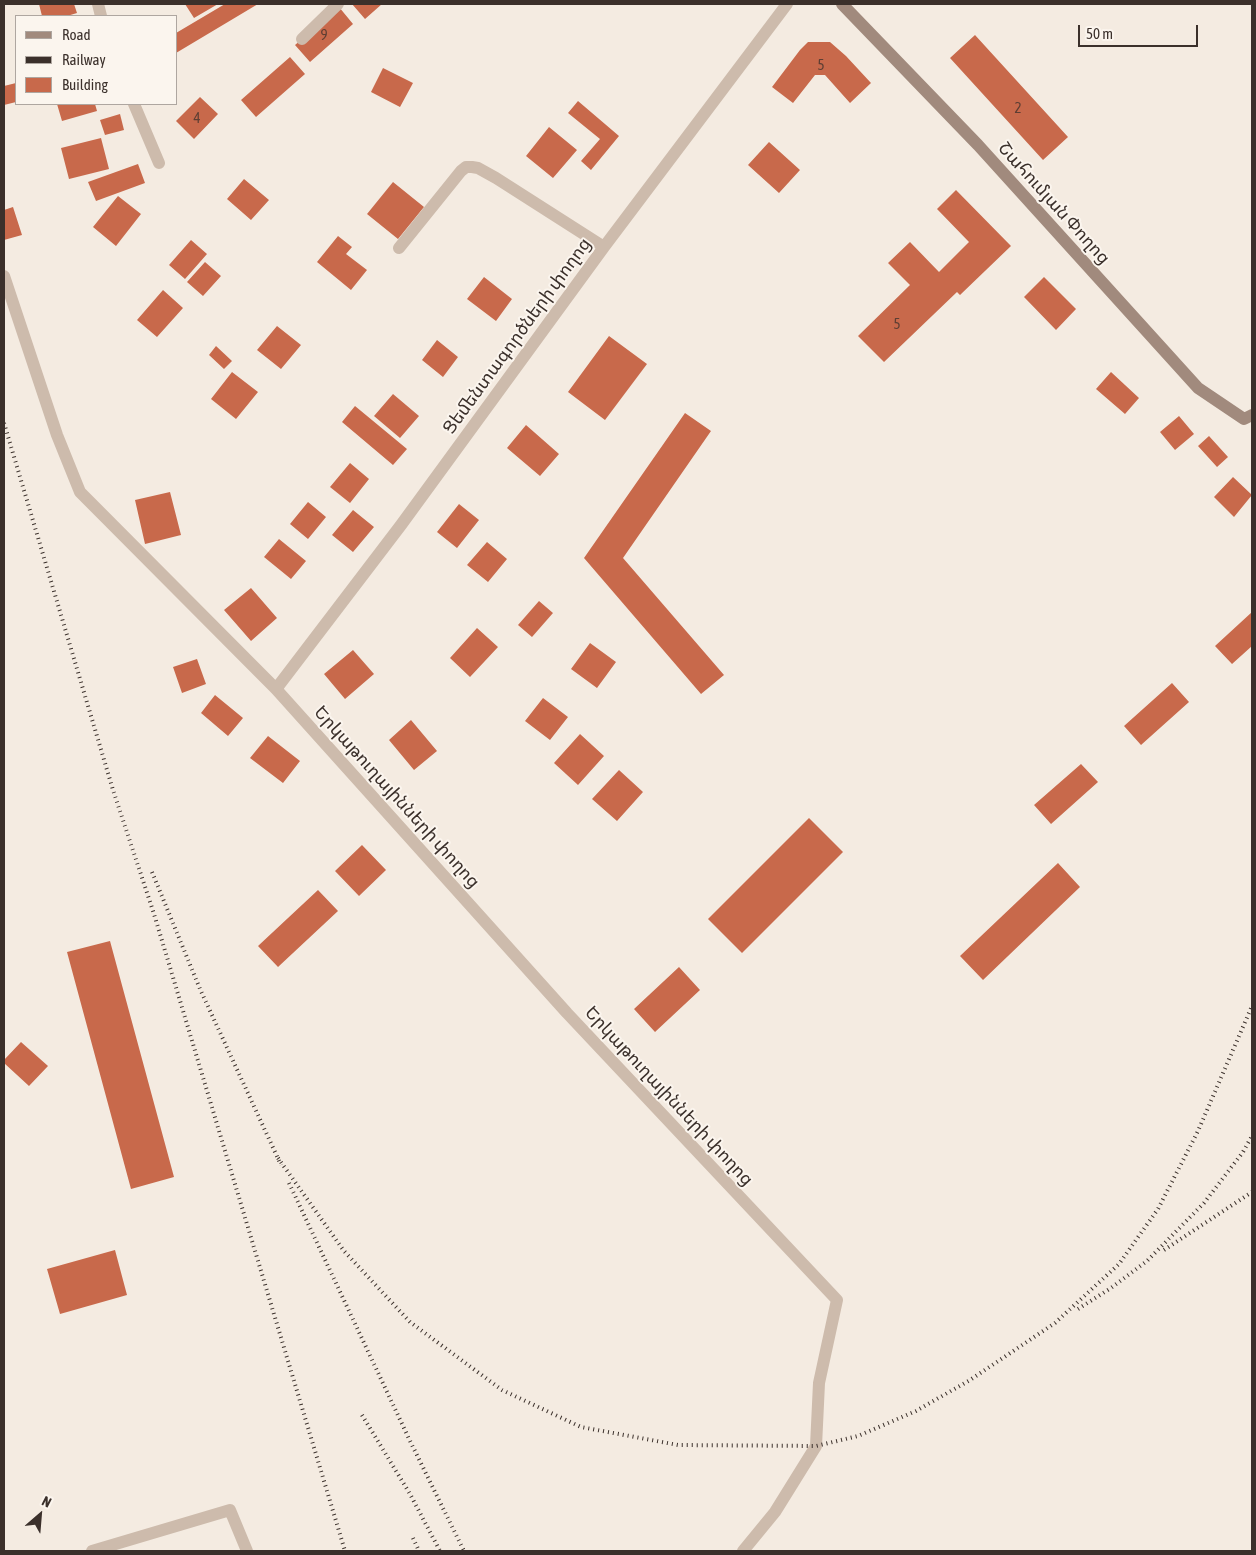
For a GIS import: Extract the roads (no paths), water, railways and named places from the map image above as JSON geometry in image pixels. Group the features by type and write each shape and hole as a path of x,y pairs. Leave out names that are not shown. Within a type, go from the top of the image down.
{"street":[{"path":"302,40 338,4"},
{"name":"Ցեմենտագործների փողոց","path":"276,689 401,525 604,247 787,4"},
{"name":"Շահումյան Փողոց","path":"842,4 978,145 1198,388 1248,417"},
{"path":"134,105 159,164"},
{"path":"399,248 461,172 466,167 472,166 496,178 604,247"},
{"name":"Երկաթուղայինների փողոց","path":"4,276 57,435 80,492 276,689 567,1013 837,1300 819,1382 816,1446 774,1512 743,1551"},
{"path":"92,1551 230,1510 247,1551"}],"railway":[{"path":"4,423 113,790 154,914 345,1551"},
{"path":"152,872 200,989 281,1165"},
{"path":"278,1158 344,1251 410,1322 502,1390 581,1427 678,1445 816,1446 858,1436 916,1411 970,1380 1055,1323 1119,1264 1158,1209 1198,1131 1252,1006"},
{"path":"1078,1309 1111,1288 1147,1261 1204,1203 1243,1152 1252,1136"},
{"path":"289,1183 464,1551"},
{"path":"1164,1250 1252,1192"},
{"path":"362,1415 410,1494 440,1551"},
{"path":"413,1538 419,1551"}]}
